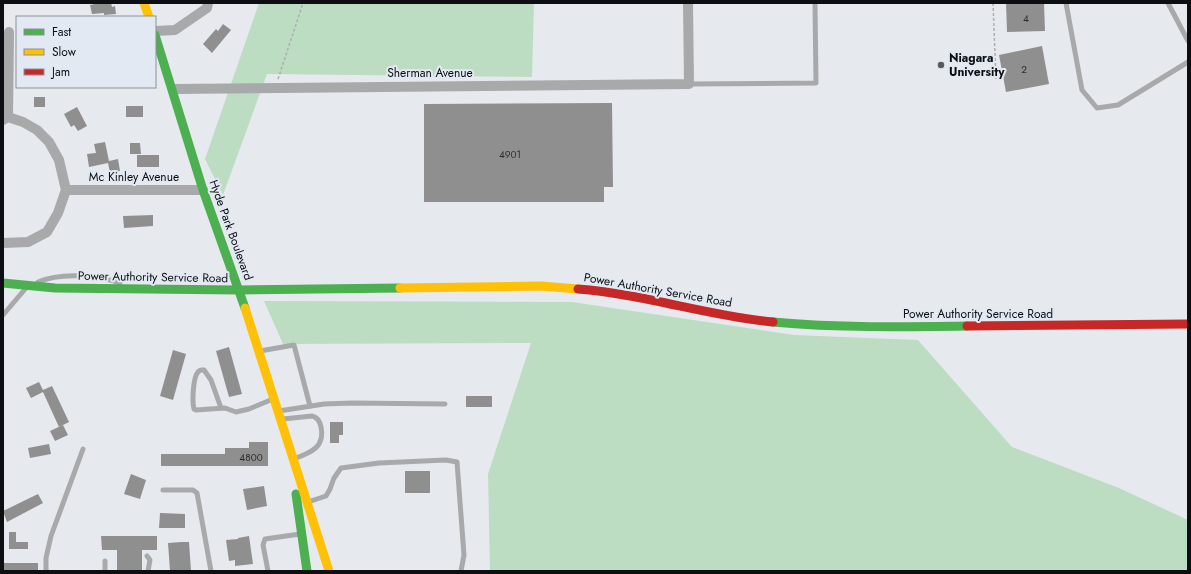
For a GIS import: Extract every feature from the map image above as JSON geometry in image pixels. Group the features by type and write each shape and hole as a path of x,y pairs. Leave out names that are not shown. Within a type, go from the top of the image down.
{"street":[{"path":"144,3 149,16"},
{"path":"156,31 175,30 207,8 208,3"},
{"path":"688,3 689,84"},
{"path":"3,243 28,242 47,232 58,213 66,190 59,160 49,142 37,130 23,122 5,118 10,32"},
{"name":"Hyde Park Boulevard","path":"156,38 203,190 239,290 329,571"},
{"name":"Sherman Avenue","path":"173,89 689,84"},
{"name":"Mc Kinley Avenue","path":"66,190 203,190"},
{"name":"Power Authority Service Road","path":"3,283 55,288 239,290 523,285 604,291 760,321 802,325 870,327 1188,324"},
{"name":"Hyde Park Boulevard","path":"285,432 303,533 307,571"}],"lane":[{"path":"689,84 816,83 815,3"},
{"path":"1066,3 1082,90 1097,108 1118,105 1188,62"},
{"path":"1168,3 1188,41"},
{"path":"3,315 27,286"},
{"path":"259,351 294,345 310,406"},
{"path":"221,408 209,376 204,370 200,370 196,377 192,400 196,410 225,408 236,412 248,409 274,398"},
{"path":"279,415 310,406 324,404 445,404"},
{"path":"279,415 312,416 319,419 321,427 321,439 319,444 309,453 293,459"},
{"path":"46,571 46,558 51,536 83,449"},
{"path":"307,503 326,496 334,478 341,468 379,463 446,460 457,462 464,555 461,571"},
{"path":"163,490 193,490 197,493 211,571"},
{"path":"268,571 263,545 265,539 303,533"},
{"path":"147,556 150,560 148,571"},
{"path":"105,562 105,571"}],"path":[{"path":"275,87 303,3"},
{"path":"993,3 996,78"}],"green space":[{"path":"259,3 534,3 532,77 267,74 223,195 205,159"},
{"path":"264,301 572,302 794,335 918,340 1012,447 1119,488 1188,520 1188,571 490,571 488,474 531,343 283,344"}],"building":[{"path":"111,3 112,7 115,6 116,14 92,14 90,5"},
{"path":"1006,3 1044,3 1045,31 1007,32"},
{"path":"223,24 231,30 212,53 203,44 216,29 218,31"},
{"path":"1042,46 1049,84 1006,92 999,55"},
{"path":"34,97 45,97 45,107 34,107"},
{"path":"612,103 613,187 604,187 604,202 424,202 424,104"},
{"path":"126,106 143,106 143,117 126,117"},
{"path":"77,107 87,126 78,131 74,125 71,127 64,114"},
{"path":"105,142 109,161 118,159 120,171 110,173 108,163 89,167 87,154 96,153 94,144"},
{"path":"130,143 140,143 141,154 130,154"},
{"path":"137,155 159,155 159,167 137,167"},
{"path":"153,215 153,226 124,228 123,216"},
{"path":"229,347 242,394 229,397 216,351"},
{"path":"173,350 186,354 173,400 160,396"},
{"path":"39,382 43,390 52,386 69,422 59,427 43,392 31,398 26,388"},
{"path":"466,396 492,396 492,407 466,407"},
{"path":"330,422 343,422 343,435 339,435 339,443 330,443"},
{"path":"63,425 68,435 55,441 50,431"},
{"path":"249,442 268,442 268,466 161,466 161,454 225,454 225,448 249,448"},
{"path":"49,444 51,454 30,458 28,448"},
{"path":"405,471 430,471 430,493 405,493"},
{"path":"131,474 146,480 140,499 124,494"},
{"path":"264,486 267,506 247,510 243,489"},
{"path":"38,494 43,503 7,522 3,511"},
{"path":"160,513 185,514 185,528 159,528"},
{"path":"9,532 16,532 16,542 28,542 28,549 9,549"},
{"path":"101,536 157,536 157,550 142,550 142,571 117,571 117,550 102,550"},
{"path":"249,536 253,564 235,566 235,560 229,561 226,540"},
{"path":"189,542 191,571 170,571 168,543"},
{"path":"4,563 38,563 38,571 4,571"}],"traffic: fast":[{"path":"156,38 203,190 245,308"},
{"path":"3,283 55,288 239,290 400,288"},
{"path":"773,322 846,326 967,326"},
{"path":"296,494 307,571"}],"traffic: slow":[{"path":"144,3 149,16"},
{"path":"400,288 541,286 578,289"},
{"path":"245,308 329,571"}],"traffic: jam":[{"path":"578,289 627,295 724,315 773,322"},
{"path":"967,326 1188,324"}],"place":[{"name":"Niagara University","path":"941,65"}]}
